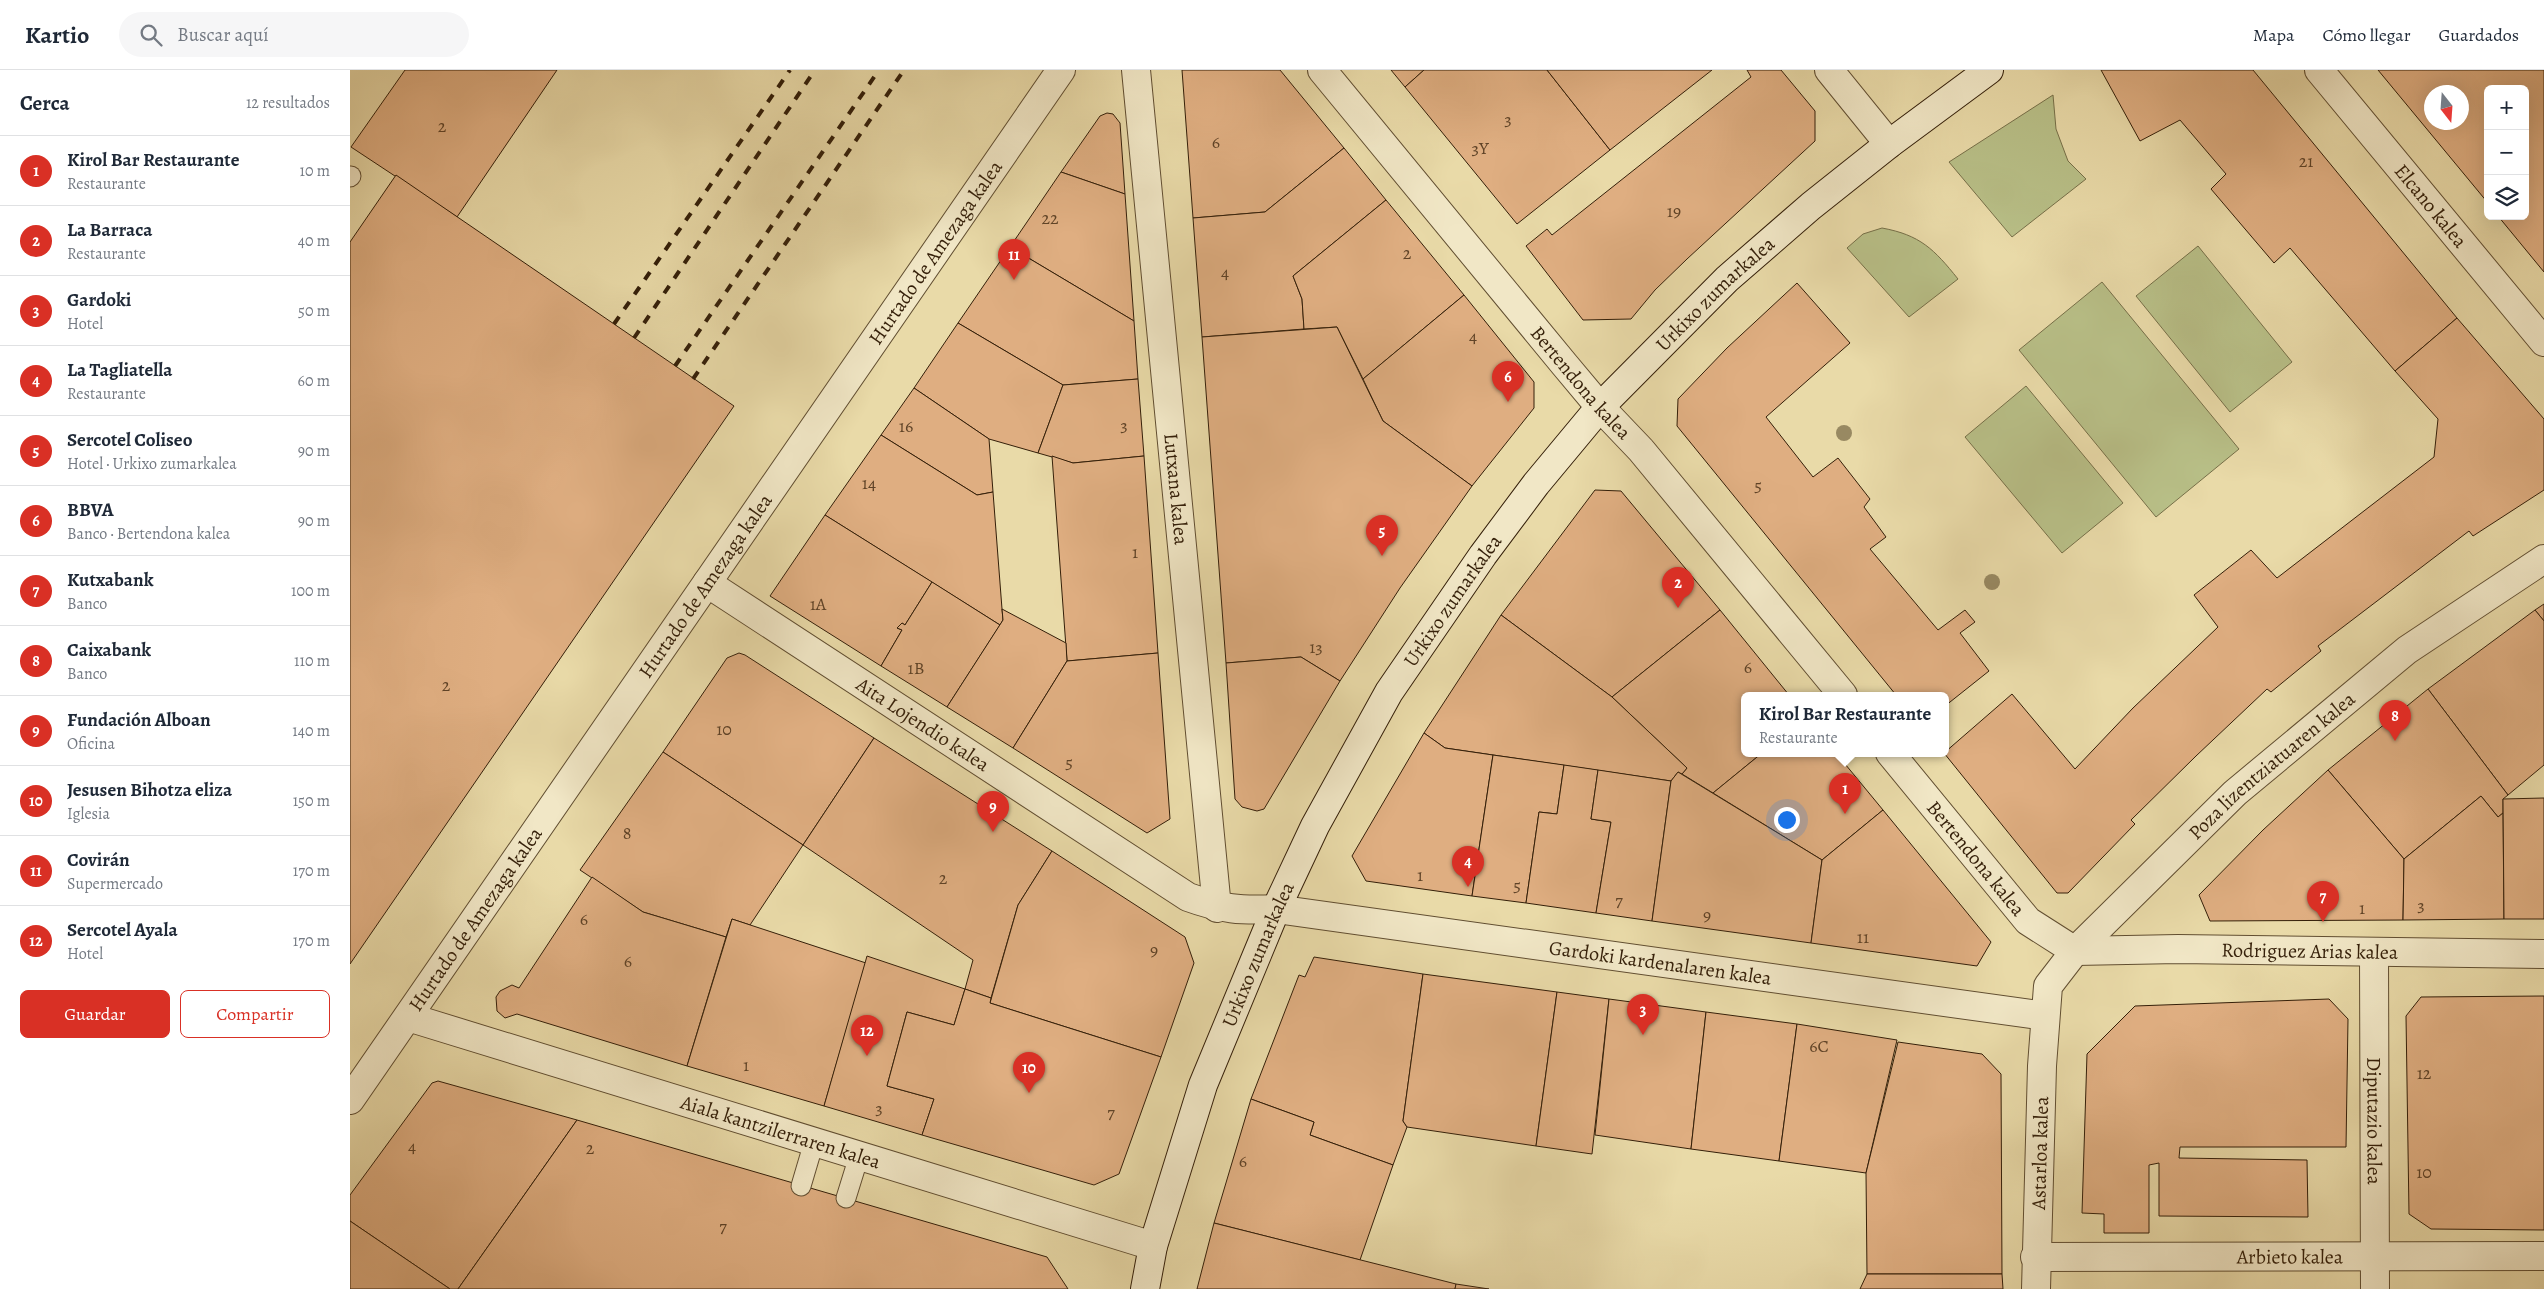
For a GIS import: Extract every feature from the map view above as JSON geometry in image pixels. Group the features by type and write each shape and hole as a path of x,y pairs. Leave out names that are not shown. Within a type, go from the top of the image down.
{"street":[{"name":"Hurtado de Amezaga kalea","path":"350,1100 1061,70"},
{"name":"Lutxana kalea","path":"1136,70 1217,908"},
{"name":"Bertendona kalea","path":"1322,70 1600,407 1641,450 1841,692"},
{"path":"1830,70 1889,144"},
{"name":"Urkixo zumarkalea","path":"1145,1289 1153,1246 1202,1085 1276,908 1315,826 1389,692 1500,532 1536,484 1600,407 1727,279 1812,206 1889,144 1989,70"},
{"name":"Elcano kalea","path":"2320,70 2544,342"},
{"name":"Poza lizentziatuaren kalea","path":"2045,1016 2048,986 2075,951 2235,793 2407,650 2544,559"},
{"name":"Aita Lojendio kalea","path":"707,584 1188,897 1217,908 1249,910 1276,908"},
{"name":"Bertendona kalea","path":"1893,757 2028,921 2075,951"},
{"name":"Gardoki kardenalaren kalea","path":"1276,908 2045,1016"},
{"name":"Rodriguez Arias kalea","path":"2075,951 2178,949 2544,954"},
{"name":"Diputazio kalea","path":"2374,953 2374,1289"},
{"name":"Aiala kantzilerraren kalea","path":"408,1016 1153,1246"},
{"name":"Astarloa kalea","path":"2036,1289 2035,1257 2045,1016"},
{"name":"Arbieto kalea","path":"2035,1257 2544,1256"}],"lane":[{"path":"801,1186 814,1142"},
{"path":"846,1198 859,1156"}],"green space":[{"path":"2053,95 2056,129 2068,161 2086,179 2012,237 1949,162"},
{"path":"1882,228 1907,235 1925,245 1941,259 1958,279 1909,317 1847,248 1863,234"},
{"path":"2198,246 2292,362 2230,412 2136,296"},
{"path":"2102,282 2239,449 2156,517 2019,350"},
{"path":"2026,386 2123,503 2062,553 1965,437"}],"building":[{"path":"405,70 557,70 457,217 351,147"},
{"path":"1182,70 1280,70 1344,148 1265,212 1193,218"},
{"path":"1391,70 1424,70 1405,87"},
{"path":"1424,70 1547,70 1610,150 1517,224 1405,87"},
{"path":"1547,70 1712,70 1610,150"},
{"path":"1747,70 1781,70 1815,111 1815,141 1687,259 1655,290 1631,319 1583,320 1526,246 1547,229 1552,235 1751,77"},
{"path":"2101,70 2253,70 2457,318 2395,371 2290,248 2274,263 2211,189 2226,174 2180,120 2140,141"},
{"path":"2378,70 2544,70 2544,272 2501,220 2529,220 2529,85 2484,85 2484,198 2428,130 2469,130 2469,85 2424,85 2424,126"},
{"path":"1107,113 1113,114 1120,123 1125,194 1061,172 1100,116"},
{"path":"1344,148 1386,200 1293,276 1302,299 1304,329 1202,337 1193,218 1265,212"},
{"path":"1061,172 1125,194 1134,321 1010,247"},
{"path":"396,175 734,406 350,964 350,242"},
{"path":"1386,200 1464,295 1363,379 1337,327 1304,329 1302,299 1293,276"},
{"path":"1010,247 1134,321 1138,379 1063,385 958,323"},
{"path":"1797,283 1850,343 1766,417 1813,477 1838,458 1870,499 1864,507 1886,537 1870,549 1938,630 1965,610 1975,622 1960,633 1989,671 1949,703 1949,692 1894,692 1677,426 1678,399 1727,348"},
{"path":"1464,295 1534,382 1534,408 1472,486 1383,421 1363,379"},
{"path":"2457,318 2544,419 2544,490 2473,536 2469,531 2318,646 2321,651 2271,692 2267,689 2131,820 2135,824 2068,893 2057,893 1947,757 1949,757 1949,749 2012,694 2075,769 2133,708 2218,627 2194,595 2251,550 2277,578 2434,457 2438,419 2395,371"},
{"path":"958,323 1063,385 1038,453 989,439 914,388"},
{"path":"1337,327 1383,421 1472,486 1400,588 1340,681 1301,657 1226,663 1202,337"},
{"path":"1138,379 1144,456 1073,463 1038,453 1063,385"},
{"path":"914,388 989,439 993,492 977,495 881,435"},
{"path":"881,435 977,495 993,492 1003,620 1000,625 825,515"},
{"path":"1052,456 1073,463 1144,456 1158,653 1067,661"},
{"path":"1595,490 1621,491 1720,610 1612,697 1501,615"},
{"path":"825,515 932,582 905,625 902,623 897,628 902,630 881,666 770,596"},
{"path":"932,582 1000,625 947,707 881,666 902,630 897,628 902,623 905,625"},
{"path":"2544,604 2544,621 2535,610"},
{"path":"1002,609 1066,643 1067,661 1013,748 947,707 1003,620"},
{"path":"1720,610 1787,692 1741,692 1741,757 1757,757 1713,793 1682,774 1687,768 1612,697"},
{"path":"2535,610 2544,621 2544,765 2508,795 2428,689"},
{"path":"1501,615 1612,697 1687,768 1682,774 1678,772 1671,781 1445,748 1424,733"},
{"path":"739,653 745,655 874,738 803,845 663,752 727,658"},
{"path":"1158,653 1170,819 1147,833 1013,748 1067,661"},
{"path":"1301,657 1340,681 1264,809 1257,811 1242,807 1235,799 1226,663"},
{"path":"2428,689 2508,795 2503,799 2503,813 2498,817 2481,796 2404,859 2328,770"},
{"path":"1424,733 1445,748 1493,755 1472,896 1366,881 1352,856"},
{"path":"874,738 1052,851 1018,905 991,998 965,989 973,960 803,845"},
{"path":"663,752 803,845 750,925 732,919 726,937 643,912 580,870"},
{"path":"1493,755 1564,765 1557,814 1539,812 1526,903 1472,896"},
{"path":"1757,757 1839,757 1883,810 1822,860 1713,793"},
{"path":"1564,765 1598,770 1591,819 1611,822 1596,913 1526,903 1539,812 1557,814"},
{"path":"1598,770 1671,781 1652,921 1596,913 1611,822 1591,819"},
{"path":"2328,770 2404,859 2403,920 2210,921 2199,895 2263,830"},
{"path":"1678,772 1822,860 1811,943 1652,921 1671,781"},
{"path":"2481,796 2498,817 2503,813 2504,919 2403,920 2404,859"},
{"path":"2544,798 2544,919 2504,919 2503,799"},
{"path":"1883,810 1991,942 1977,966 1811,943 1822,860"},
{"path":"1052,851 1185,937 1194,963 1161,1057 990,1003 1018,905"},
{"path":"592,877 643,912 726,937 687,1066 517,1014 505,1018 497,1011 496,997 500,991 512,985 519,988"},
{"path":"732,919 866,963 824,1106 687,1066"},
{"path":"867,956 965,989 954,1025 907,1012 887,1086 934,1099 922,1135 824,1106"},
{"path":"1314,957 1423,974 1403,1121 1407,1127 1393,1165 1310,1135 1314,1122 1251,1099 1299,975 1305,977"},
{"path":"1423,974 1557,992 1536,1146 1407,1127 1403,1121"},
{"path":"965,989 991,998 990,1003 1161,1057 1119,1174 1094,1185 922,1135 934,1099 887,1086 907,1012 954,1025"},
{"path":"1557,992 1609,999 1592,1154 1536,1146"},
{"path":"2544,996 2544,1230 2431,1229 2409,1214 2406,1016 2421,997"},
{"path":"1609,999 1706,1012 1691,1149 1595,1135"},
{"path":"2329,999 2348,1019 2346,1147 2180,1147 2179,1158 2307,1160 2308,1217 2159,1216 2159,1163 2149,1165 2149,1233 2104,1233 2104,1214 2082,1213 2087,1054 2135,1006"},
{"path":"1706,1012 1797,1024 1779,1161 1691,1149"},
{"path":"1797,1024 1897,1040 1866,1173 1779,1161"},
{"path":"1898,1042 1982,1054 2001,1074 2002,1274 1867,1274 1866,1173"},
{"path":"438,1081 577,1120 458,1289 450,1289 350,1221 350,1195 432,1083"},
{"path":"1251,1099 1314,1122 1310,1135 1393,1165 1360,1260 1214,1223"},
{"path":"577,1120 1047,1257 1068,1289 458,1289"},
{"path":"350,1221 450,1289 350,1289"},
{"path":"1214,1223 1456,1284 1455,1289 1197,1289"},
{"path":"1867,1274 2002,1274 2003,1289 1860,1289"},
{"path":"1456,1284 1489,1289 1455,1289"}],"railway":[{"path":"614,324 790,70"},
{"path":"634,338 815,70"},
{"path":"675,366 879,70"},
{"path":"693,379 904,70"}],"place":[{"name":"Covirán","path":"1014,280"},
{"name":"BBVA","path":"1508,402"},
{"name":"Sercotel Coliseo","path":"1382,556"},
{"name":"La Barraca","path":"1678,608"},
{"name":"Caixabank","path":"2395,741"},
{"name":"Kirol Bar Restaurante","path":"1845,814"},
{"name":"Fundación Alboan","path":"993,832"},
{"name":"La Tagliatella","path":"1468,887"},
{"name":"Kutxabank","path":"2323,922"},
{"name":"Gardoki","path":"1643,1035"},
{"name":"Sercotel Ayala","path":"867,1056"},
{"name":"Jesusen Bihotza eliza","path":"1029,1093"}]}
